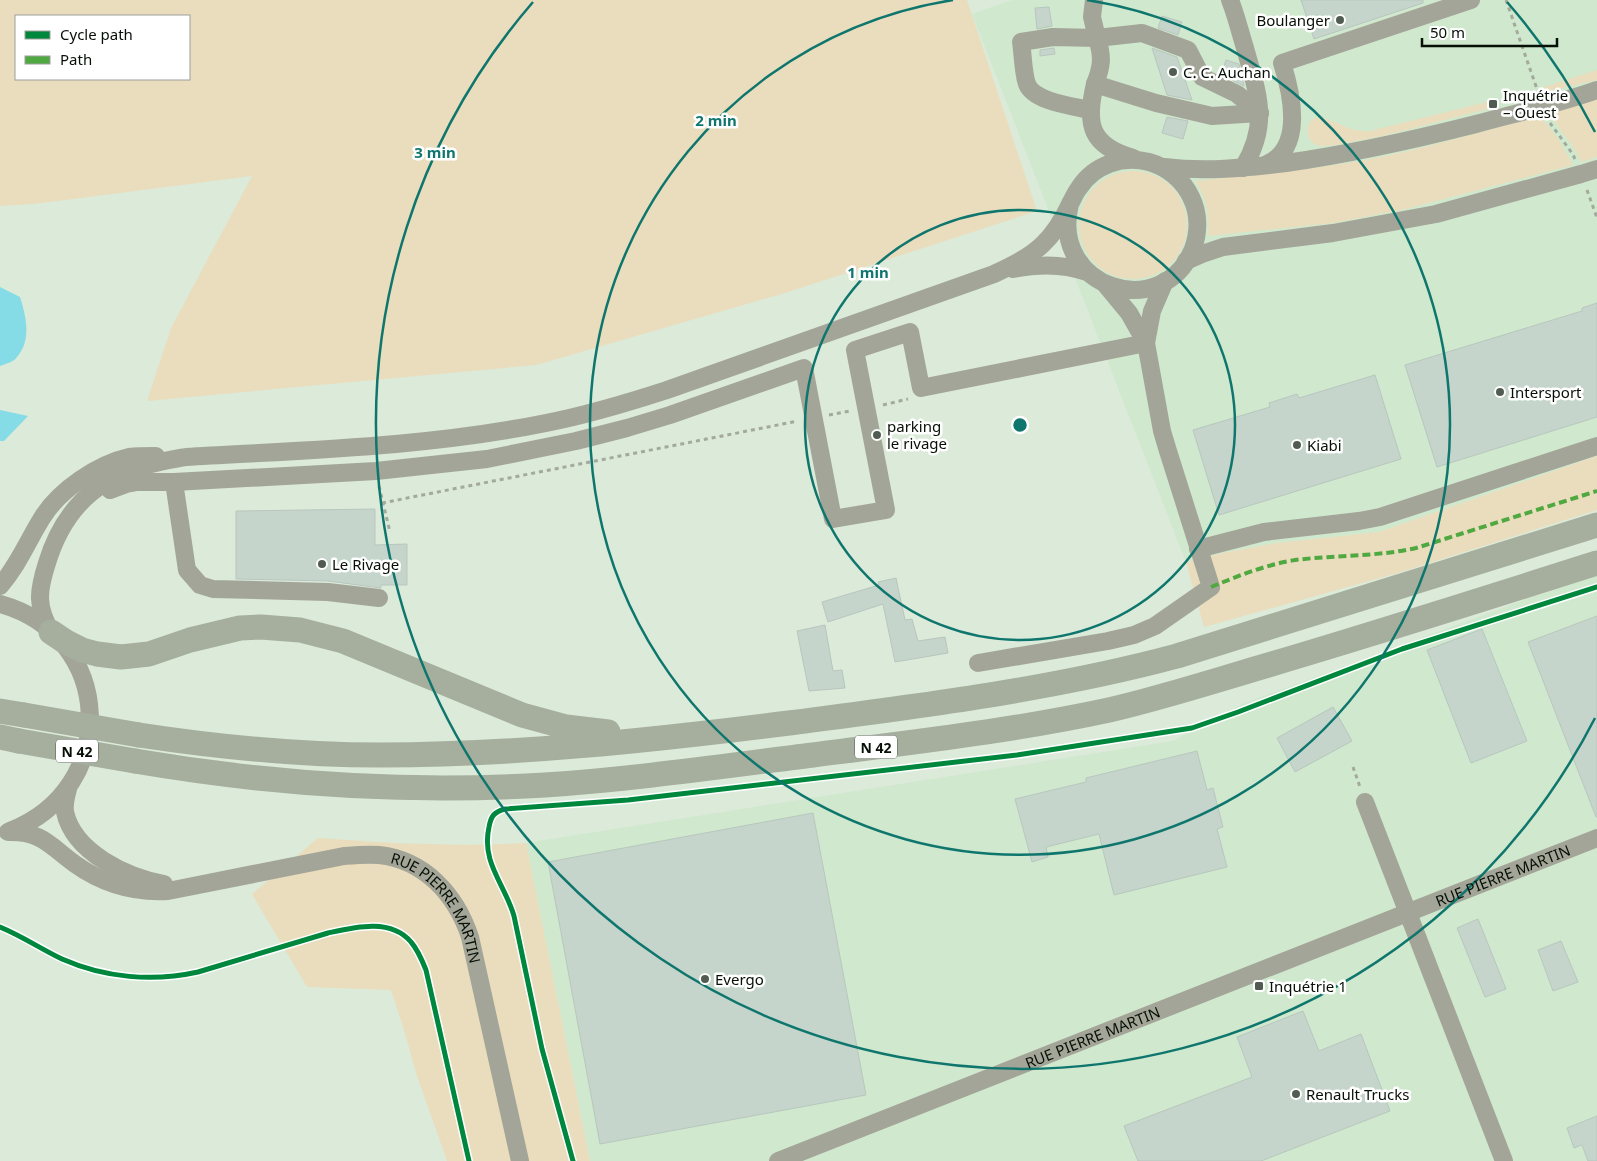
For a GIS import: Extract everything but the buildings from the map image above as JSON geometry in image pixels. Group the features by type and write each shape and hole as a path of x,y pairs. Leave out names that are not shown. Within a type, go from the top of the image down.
{"highway":[{"name":"N 42","path":"12,713 139,735 228,747 378,756 467,754 582,746 713,732 1021,690 1133,668 1206,648 1597,526"},
{"name":"N 42","path":"9,739 182,769 274,780 376,786 481,787 542,785 662,774 926,740 1108,710 1308,653 1597,563"},
{"path":"51,632 82,650 121,657 149,654 190,640 240,628 270,627 300,630 344,641 522,714 560,726 618,733 713,732"}],"street":[{"path":"1094,0 1092,17 1102,59 1090,110 1092,127 1101,143 1117,153 1162,167 1198,170 1243,168 1343,154 1410,141 1597,90"},
{"path":"1230,0 1258,95 1260,113 1258,132 1243,168"},
{"path":"1264,166 1282,155 1288,144 1291,130 1291,97 1282,63 1471,0"},
{"path":"1090,110 1047,100 1036,95 1028,85 1021,42 1053,37 1097,38 1142,33 1188,50 1202,77 1237,94 1260,113"},
{"path":"1095,84 1156,103 1212,116 1260,113"},
{"path":"994,274 1023,259 1042,245 1056,228 1078,188 1090,175 1113,162 1139,160"},
{"path":"0,586 20,559 43,516 60,497 83,479 107,464 130,457 186,457 432,441 570,418 625,404 667,390 994,274 1026,266 1068,266 1087,272 1105,284 1120,289 1135,290 1151,287 1165,281 1177,272 1186,262 1196,238 1197,221 1194,205 1187,189 1176,176 1162,167"},
{"path":"1186,262 1223,247 1333,233 1436,214 1597,169"},
{"path":"1070,204 1067,220 1068,236 1073,252 1087,272"},
{"path":"1146,343 1154,306 1165,281"},
{"path":"978,663 1134,635 1155,626 1211,587 1162,431 1146,343 1129,313 1105,284"},
{"path":"73,510 105,492 126,484 376,471 487,459 576,442 670,415 804,368 832,519 886,510 856,350 910,332 921,388 1146,343"},
{"path":"1198,549 1264,532 1380,517 1597,446"},
{"path":"51,632 42,614 40,604 42,583 53,544 65,520 73,510 99,488 119,475 154,463 186,457"},
{"path":"174,482 187,570 200,585 213,589 328,592 379,598"},
{"path":"0,604 32,617 60,640 75,661 85,683 90,707 90,732 84,756 68,789 51,808 41,815 25,825 4,833"},
{"name":"RUE PIERRE MARTIN","path":"68,789 65,808 68,823 74,834 99,857 125,872 142,879 163,884 192,886"},
{"path":"1365,802 1504,1161"},
{"name":"RUE PIERRE MARTIN","path":"4,833 26,832 42,838 76,865 104,881 118,887 136,891 168,891 344,856 364,854 395,858 429,875 444,888 455,903 464,919 470,937 520,1161"},
{"name":"RUE PIERRE MARTIN","path":"778,1161 1597,838"}],"path":[{"path":"382,503 913,398"},
{"path":"376,471 390,532"}],"shaded area":[{"path":"0,0 967,0 1037,211 785,293 536,365 147,401 171,328 252,176 34,204 0,206"},
{"path":"1012,0 1597,0 1597,456 1379,532 1276,543 1186,562 972,14"},
{"path":"1597,70 1597,80 1545,92 1544,87"},
{"path":"1597,99 1597,157 1581,162 1550,113"},
{"path":"1487,102 1488,109 1338,145 1317,145 1309,138 1308,127 1310,122 1319,117 1353,130 1370,131"},
{"path":"1540,116 1559,140 1573,165 1406,209 1333,223 1208,236 1207,207 1195,181 1265,174 1381,157"},
{"path":"1133,171 1154,175 1171,187 1183,204 1187,225 1183,246 1171,263 1154,275 1133,279 1112,275 1095,263 1083,246 1079,225 1083,204 1095,187 1112,175"},
{"path":"1597,456 1597,510 1398,573 1204,627 1186,562 1276,543 1379,532"},
{"path":"1597,573 1597,1161 590,1161 526,843 1173,741 1242,704"},
{"path":"318,838 422,844 526,843 590,1161 447,1161 417,1076 391,990 307,987 252,894"}],"water":[{"path":"0,287 20,297 24,312 26,336 22,350 16,359 0,366"},
{"path":"0,410 28,416 4,441 0,441"}],"marked path":[{"path":"1211,587 1284,562 1310,558 1386,553 1416,548 1597,491"}],"cycle path":[{"path":"573,1161 542,1049 514,916 488,852 487,840 490,823 492,817 498,812 505,809 628,800 1017,755 1192,728 1402,649 1597,587"},
{"path":"0,927 62,959 78,965 112,974 147,977 164,977 198,972 350,928 383,927 403,934 418,952 426,970 469,1161"}],"place":[{"name":"Boulanger","path":"1340,20"},
{"name":"C. C. Auchan","path":"1173,72"},
{"name":"Inquétrie – Ouest","path":"1493,104"},
{"name":"Intersport","path":"1500,392"},
{"name":"parking le rivage","path":"877,435"},
{"name":"Kiabi","path":"1297,445"},
{"name":"Le Rivage","path":"322,564"},
{"name":"Evergo","path":"705,979"},
{"name":"Inquétrie 1","path":"1259,986"},
{"name":"Renault Trucks","path":"1296,1094"}]}
